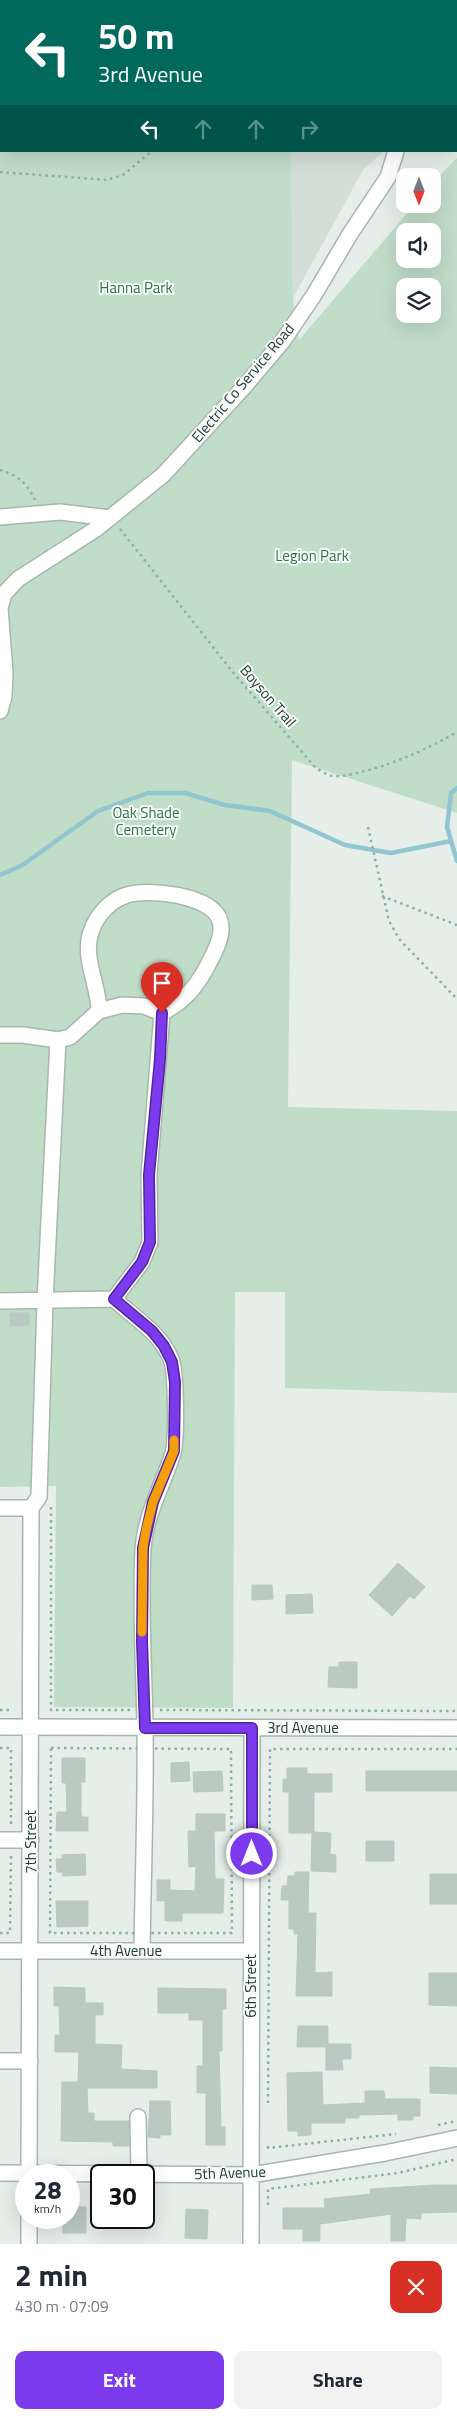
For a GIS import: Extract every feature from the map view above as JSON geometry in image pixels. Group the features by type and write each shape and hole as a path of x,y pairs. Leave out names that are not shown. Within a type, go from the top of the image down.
{"street":[{"name":"Electric Co Service Road","path":"0,711 4,696 6,672 0,608 4,594 18,580 110,518 163,475 205,431 282,342 388,177 396,152"},
{"path":"0,517 60,512 110,518"},
{"path":"99,1011 98,988 88,949 91,933 97,920 108,906 125,895 141,891 175,895 193,900 205,905 220,919 219,941 202,978 180,1003 162,1013"},
{"path":"0,1035 58,1040 70,1036 99,1011 122,1005 144,1006 162,1013"},
{"path":"114,1299 142,1262 150,1242 149,1175 160,1059 162,1013"},
{"path":"0,1508 31,1508 39,1497 45,1301 58,1040"},
{"path":"0,1301 114,1299 152,1331 164,1346 172,1362 175,1382 174,1451 153,1502 143,1548 145,1728 142,1951"},
{"name":"7th Street","path":"29,2164 32,1727 31,1508"},
{"name":"3rd Avenue","path":"0,1727 457,1728"},
{"name":"6th Street","path":"251,2244 252,1728"},
{"path":"0,1840 31,1840"},
{"name":"4th Avenue","path":"0,1951 251,1951"},
{"path":"0,2061 30,2061"},
{"path":"138,2117 139,2164"},
{"name":"5th Avenue","path":"155,2174 251,2175 384,2153 457,2138"},
{"name":"5th Avenue","path":"0,2173 15,2174"},
{"path":"29,2229 29,2244"}],"path":[{"path":"0,172 107,180 124,175 151,152"},
{"path":"0,470 16,476 26,484 36,502 39,514"},
{"name":"Boyson Trail","path":"110,518 231,670 315,767 325,774 335,776 350,775 387,765 416,754 457,732"},
{"path":"368,827 372,838 382,896 389,921 400,940 421,958 457,998"},
{"path":"382,896 457,925"},
{"path":"51,1500 51,1710 457,1711"},
{"path":"0,1710 12,1710"},
{"path":"268,2109 270,1749 457,1749"},
{"path":"428,2127 457,2121"},
{"path":"268,2139 268,2148 400,2133"},
{"path":"268,2208 268,2190 398,2173 457,2160"}],"shaded area":[{"path":"291,152 383,152 363,170 293,298"}],"green space":[{"path":"0,152 291,152 293,298 299,340 396,226 396,268 441,268 441,223 399,223 407,213 441,213 441,174 457,158 457,813 292,760 288,1107 457,1111 457,1393 285,1388 285,1292 235,1292 233,1708 54,1707 56,1486 0,1487"}],"building":[{"path":"10,1313 29,1313 29,1325 11,1326"},
{"path":"398,1563 425,1587 414,1599 410,1596 392,1616 369,1595"},
{"path":"252,1585 272,1585 273,1599 252,1600"},
{"path":"312,1594 313,1613 286,1614 286,1595"},
{"path":"339,1662 357,1662 357,1688 328,1687 329,1667 339,1667"},
{"path":"62,1758 85,1758 85,1782 81,1782 81,1812 82,1817 88,1817 88,1831 56,1831 57,1812 67,1812 66,1783 62,1783"},
{"path":"189,1762 190,1781 171,1782 171,1763"},
{"path":"287,1768 307,1768 307,1774 332,1774 332,1792 314,1792 314,1832 331,1833 330,1854 336,1855 336,1872 311,1871 312,1833 289,1833 289,1792 283,1792 283,1779 287,1779"},
{"path":"222,1771 223,1791 194,1792 193,1772"},
{"path":"366,1771 457,1771 457,1791 366,1791"},
{"path":"196,1814 225,1814 225,1831 214,1831 215,1879 224,1879 223,1913 182,1913 182,1921 165,1921 165,1901 157,1901 157,1880 170,1880 170,1890 195,1891 196,1866 189,1867 188,1831 196,1831"},
{"path":"366,1841 394,1841 394,1861 366,1861"},
{"path":"85,1854 86,1875 63,1876 63,1872 57,1872 56,1859 62,1859 62,1855"},
{"path":"295,1872 309,1872 308,1913 316,1913 315,1973 332,1972 332,1996 296,1996 298,1934 294,1934 294,1929 289,1929 289,1900 281,1900 282,1886 287,1886 288,1876 295,1876"},
{"path":"430,1874 457,1874 457,1904 430,1904"},
{"path":"56,1901 88,1901 88,1926 57,1927"},
{"path":"429,1973 457,1973 457,2006 429,2005"},
{"path":"54,1987 85,1988 85,2003 103,2003 103,2015 95,2015 95,2044 122,2045 121,2069 157,2071 157,2088 87,2088 88,2113 94,2113 94,2121 129,2121 129,2146 113,2146 113,2142 61,2141 62,2082 78,2082 79,2052 55,2052 55,2035 60,2035 59,2006 54,2006"},
{"path":"158,1988 226,1989 226,2009 222,2009 222,2051 219,2051 221,2127 225,2127 225,2145 206,2145 206,2093 197,2093 197,2066 203,2066 203,2020 189,2020 189,2013 158,2013"},
{"path":"298,2026 328,2026 328,2044 351,2044 351,2059 342,2059 343,2070 326,2070 326,2047 297,2047"},
{"path":"430,2067 457,2068 457,2094 430,2093"},
{"path":"322,2072 323,2105 365,2103 365,2091 384,2091 385,2099 420,2099 420,2116 413,2116 413,2120 398,2120 398,2114 359,2115 359,2118 345,2118 345,2123 311,2123 311,2135 298,2136 298,2131 288,2131 287,2073"},
{"path":"150,2101 170,2101 171,2135 160,2135 160,2138 148,2137"},
{"path":"457,2185 457,2212 421,2213 421,2219 406,2218 405,2241 391,2241 391,2214 320,2224 320,2241 303,2241 303,2229 283,2229 283,2208 325,2208 324,2199 371,2194 370,2189"},
{"path":"80,2207 86,2207 86,2233 63,2233 63,2229 80,2229"},
{"path":"186,2209 208,2210 207,2239 185,2238"}],"waterway":[{"path":"457,788 451,793 447,827 457,861"},
{"path":"0,875 21,866 98,811 148,793 185,793 225,805 270,811 345,845 391,853 451,841"}],"slow traffic":[{"path":"142,1632 143,1548 153,1502 174,1451 174,1440"}],"route":[{"path":"162,1013 163,1027 149,1175 150,1242 142,1262 114,1299 127,1312 152,1331 164,1346 172,1362 175,1382 174,1451 153,1502 143,1548 142,1641 145,1728 252,1728 252,1854"}],"park label":[{"name":"Hanna Park","path":"136,288"},
{"name":"Legion Park","path":"312,556"},
{"name":"Oak Shade Cemetery","path":"146,822"}]}
